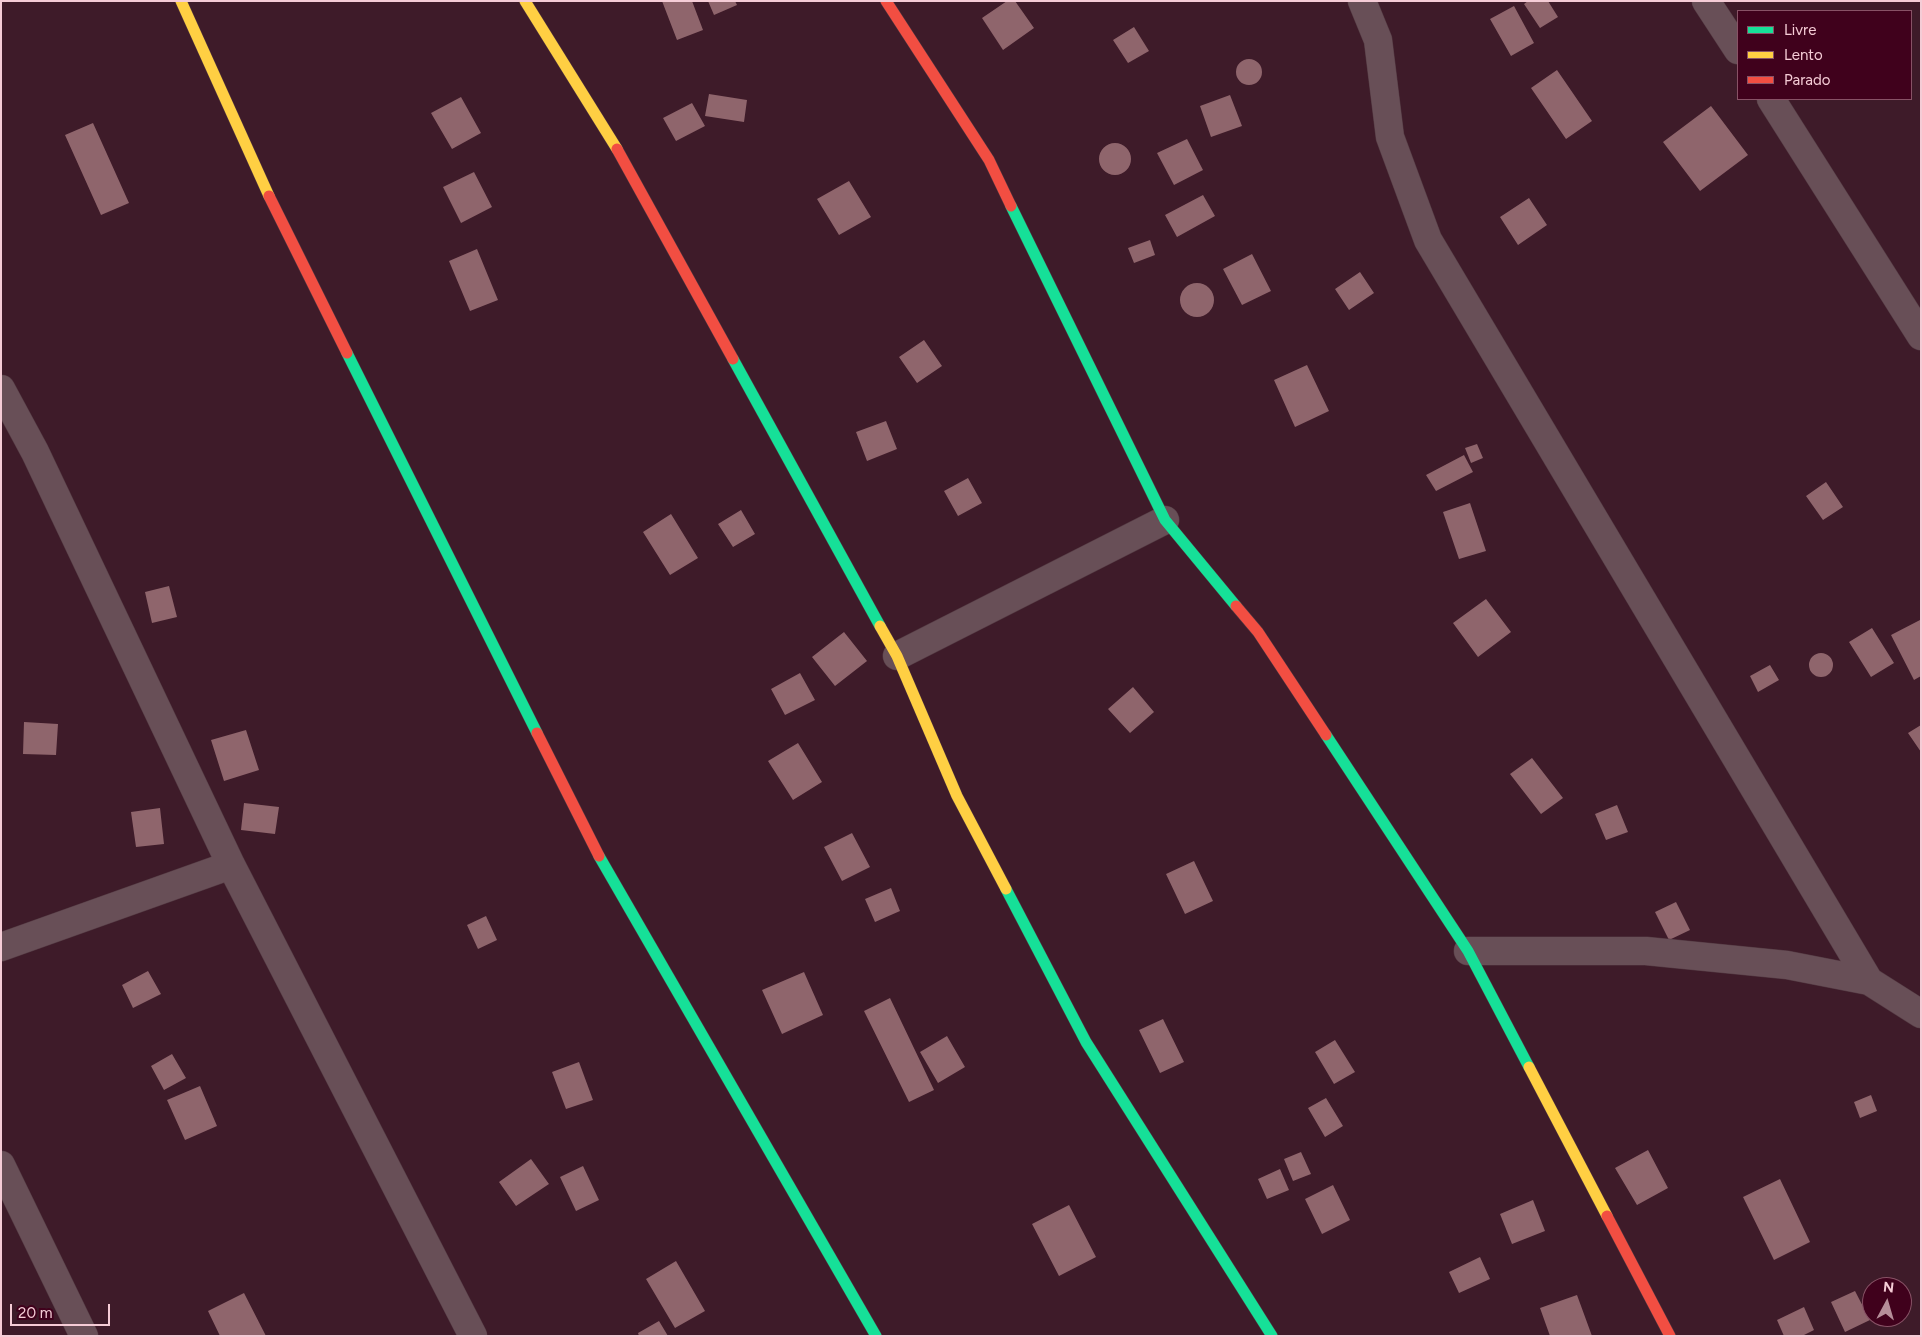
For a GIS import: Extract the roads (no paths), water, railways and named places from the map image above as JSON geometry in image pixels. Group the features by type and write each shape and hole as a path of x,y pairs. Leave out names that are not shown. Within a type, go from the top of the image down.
{"street":[{"path":"180,1 256,171 601,861 876,1336"},
{"path":"525,1 616,147 897,656 957,796 1086,1042 1272,1336"},
{"path":"886,1 989,160 1165,520 1258,632 1468,951 1670,1336"},
{"path":"1362,1 1378,40 1390,137 1428,240 1870,981"},
{"path":"1706,1 1737,48"},
{"path":"1772,100 1921,336"},
{"path":"1,389 35,452 231,864 469,1335"},
{"path":"897,656 1165,520"},
{"path":"1,947 231,864"},
{"path":"1468,951 1646,951 1787,965 1870,981 1921,1014"},
{"path":"1,1165 84,1336"}]}
